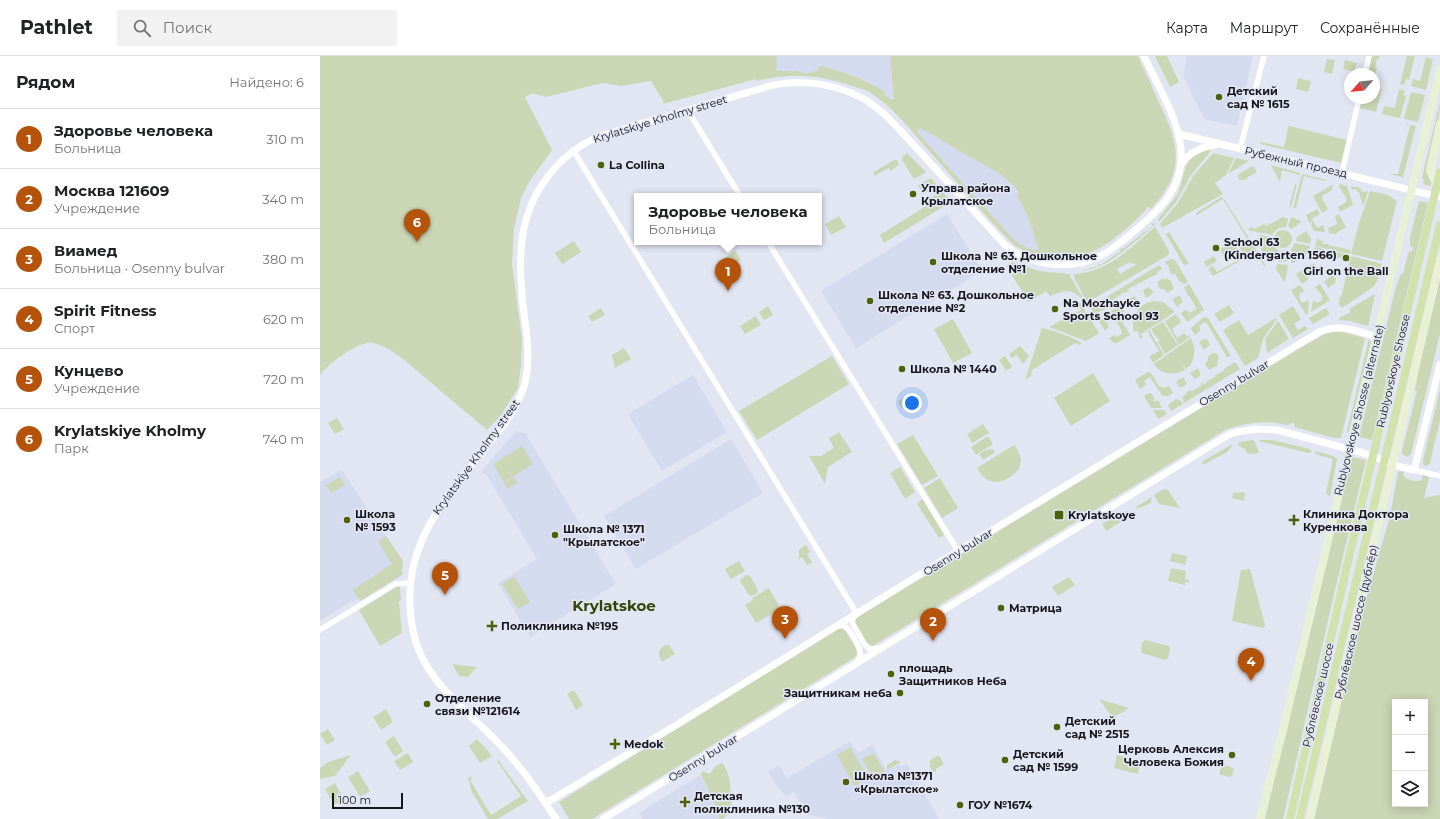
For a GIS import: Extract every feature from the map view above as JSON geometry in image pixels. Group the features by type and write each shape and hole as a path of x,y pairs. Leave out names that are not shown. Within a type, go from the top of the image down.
{"main road":[{"name":"Rublyovskoye Shosse (alternate)","path":"1260,819 1282,734 1440,70"},
{"path":"1440,124 1430,170 1433,178 1440,184"},
{"name":"Rublyovskoye Shosse","path":"1346,570 1440,172"},
{"name":"Rublyovskoye Shosse","path":"1358,573 1440,225"},
{"name":"Рублёвское шоссе (дублёр)","path":"1310,819 1440,262"},
{"name":"Рублёвское шоссе","path":"1290,819 1346,570"},
{"name":"Рублёвское шоссе","path":"1300,819 1358,573"}],"street":[{"path":"1144,56 1176,124 1179,134 1181,153 1180,166"},
{"path":"1240,149 1264,56"},
{"path":"1366,68 1369,56"},
{"name":"Krylatskiye Kholmy street","path":"556,819 546,803 506,752 430,674 420,655 414,637 410,614 410,583 421,540 427,527 450,493 503,424 520,397 525,382 528,355 520,271 521,243 524,224 535,197 545,180 557,166 573,150 587,141 603,135 687,109 773,85 793,82 812,83 858,96 872,104 897,127 1005,245 1021,256 1047,263 1071,264 1099,257 1116,246 1152,216 1165,202 1174,188 1180,166"},
{"path":"1342,173 1358,104"},
{"path":"687,109 738,193"},
{"name":"Рубежный проезд","path":"1179,134 1440,197"},
{"path":"1180,166 1190,154 1200,148 1222,144"},
{"path":"573,150 856,614 852,621 865,645 870,649 882,648"},
{"path":"770,245 958,551"},
{"name":"Osenny bulvar","path":"546,803 1319,332 1331,328 1342,327 1377,337"},
{"path":"1440,364 1414,470 1440,476"},
{"name":"Osenny bulvar","path":"603,819 1228,435 1245,430 1268,429 1292,433 1371,455 1393,465 1414,470"},
{"path":"320,630 395,584 410,583"},
{"path":"836,627 841,625 846,626 859,647 860,657 853,665"}],"shaded area":[{"path":"777,56 890,56 894,100 884,93 884,91 868,81 847,73 819,66 818,71 805,74 798,71 775,71"},
{"name":"Детский сад № 1615","path":"1187,56 1253,56 1237,126 1204,119 1183,76"},
{"path":"920,128 998,173 1012,184 1019,194 1017,195 1028,217 1039,250 1033,250 1025,247 1013,239 917,132"},
{"path":"947,214 982,271 856,348 821,291"},
{"path":"693,375 727,432 662,471 628,414"},
{"name":"Школа № 1371 \"Крылатское\"","path":"516,431 525,433 616,584 530,637 498,583 537,559 488,477 482,471"},
{"path":"731,439 763,493 636,569 604,516"},
{"name":"Школа № 1593","path":"342,470 400,557 395,575 354,602 352,601 320,621 320,482"},
{"name":"Школа №1371 «Крылатское»","path":"850,741 858,753 872,745 887,771 899,764 902,767 907,764 939,819 829,819 808,815 794,792 786,797 768,772 779,765 787,778"},
{"name":"Детская поликлиника №130","path":"700,775 724,819 643,819 639,813"}],"green space":[{"path":"320,56 777,56 776,71 798,71 805,74 818,71 819,66 828,68 868,82 884,91 884,94 892,100 894,99 890,56 1138,56 1165,116 1175,145 1176,155 1173,175 1164,193 1151,209 1148,207 1124,231 1095,251 1074,258 1059,259 1028,252 1015,246 980,209 898,116 877,97 867,91 841,82 805,76 781,76 757,81 756,79 663,104 664,102 651,81 622,86 602,83 546,97 533,93 525,97 552,150 529,182 521,198 514,229 512,264 522,340 521,366 518,388 501,415 487,430 402,359 381,345 373,343 360,345 352,349 337,359 320,375","holes":["920,128 998,173 1012,184 1019,193 1017,195 1028,217 1039,250 1028,248 1013,239 917,132"]},
{"path":"1155,56 1167,56 1179,82 1170,87"},
{"path":"1372,56 1380,56 1379,59 1377,59 1375,68 1369,68"},
{"path":"1407,56 1415,56 1409,80 1406,79 1404,85 1400,84"},
{"path":"1426,57 1433,59 1426,90 1411,86 1413,79 1420,81"},
{"path":"1327,59 1335,60 1332,74 1324,72"},
{"path":"1345,60 1357,63 1355,68 1343,69"},
{"path":"1298,78 1311,81 1308,92 1296,89"},
{"path":"1399,89 1405,91 1403,95 1406,96 1400,118 1382,114 1384,106 1395,108"},
{"path":"1411,92 1425,95 1418,122 1404,119"},
{"path":"1440,101 1439,118 1429,164 1431,186 1425,185 1423,182 1424,179 1422,178"},
{"path":"1361,104 1378,104 1376,112 1360,108"},
{"path":"1289,124 1289,126 1347,140 1341,163 1260,144 1261,142 1284,147"},
{"path":"1405,124 1416,126 1403,177 1389,174 1398,174 1410,126"},
{"path":"1211,148 1210,152 1191,175 1176,202 1159,222 1158,219 1178,194 1186,166 1191,157"},
{"path":"907,153 926,172 914,179 902,160 903,156"},
{"path":"1213,153 1234,158 1226,175 1215,183 1223,194 1162,228 1160,224 1178,203 1193,176"},
{"path":"1236,158 1249,161 1228,174"},
{"path":"894,160 897,160 899,165 890,171 889,168 874,176 874,172"},
{"path":"1271,165 1300,173 1298,182 1299,175 1282,170 1280,182"},
{"path":"1253,166 1257,172 1248,177 1246,180 1239,180 1239,174"},
{"path":"1302,174 1326,180 1304,176 1296,208 1293,208"},
{"path":"931,178 938,186 923,194 918,185"},
{"path":"1295,184 1297,185 1291,207 1289,207"},
{"path":"1339,184 1347,186 1353,205 1340,212 1338,207 1347,200"},
{"path":"1332,185 1332,190 1322,196 1322,199 1328,209 1322,213 1313,196"},
{"path":"1351,186 1361,188 1361,191 1368,191 1363,207 1359,192 1357,192 1356,189 1352,190"},
{"path":"942,191 951,202 884,243 880,235 926,206 924,202"},
{"path":"1370,191 1388,195 1397,201 1382,261 1351,254 1359,223"},
{"path":"1221,197 1225,200 1266,266 1264,266 1257,255 1250,261 1245,257 1235,239 1236,238 1242,247 1249,242 1223,199 1197,215 1196,213"},
{"path":"1419,201 1428,203 1372,440 1359,437 1396,287 1401,274 1403,274 1409,251 1412,252 1413,247 1410,246 1410,238"},
{"path":"1317,209 1320,214 1313,218 1310,224 1306,215"},
{"path":"1339,214 1346,227 1335,234 1329,233 1328,228 1337,224 1335,216"},
{"path":"839,216 846,227 831,235 825,224"},
{"path":"1283,217 1288,219 1286,227 1278,228 1272,235 1248,230 1252,226 1254,229 1264,224 1266,226"},
{"path":"1291,217 1301,221 1292,229 1288,227"},
{"path":"1313,220 1317,228 1323,225 1325,232 1314,231 1311,225"},
{"path":"1154,223 1155,225 1111,260 1101,266 1081,271 1098,266 1098,264 1100,265 1121,251 1120,249 1123,249 1143,233 1143,231 1145,232 1153,226 1151,224"},
{"path":"1155,227 1169,251 1169,254 1088,302 1086,301 1074,277 1074,274 1098,269 1108,264 1128,251","holes":["1128,263 1137,264 1120,274 1117,269"]},
{"path":"1279,230 1287,230 1292,235 1290,246 1287,248 1279,248 1274,243 1274,235"},
{"path":"1306,231 1311,239 1310,244 1296,241 1297,237"},
{"path":"1169,232 1189,264 1184,265 1166,234"},
{"path":"1259,235 1271,237 1272,245 1279,251 1276,261 1271,260 1262,252 1259,244"},
{"path":"1318,238 1319,240 1323,241 1322,244 1328,244 1351,250 1350,254 1315,246"},
{"path":"574,241 581,252 562,264 555,253"},
{"path":"1233,242 1243,259 1213,276 1208,269 1213,266 1217,272 1240,259 1237,253 1226,259 1220,249"},
{"path":"1295,243 1310,246 1306,255 1291,263 1291,249"},
{"path":"1315,247 1349,255 1348,260 1318,252 1318,255 1313,254"},
{"path":"1289,250 1288,261 1278,262 1281,251"},
{"path":"735,251 741,260 725,270 720,261"},
{"path":"1214,256 1217,261 1207,267 1204,262"},
{"path":"1351,256 1382,264 1377,282 1373,287 1342,308 1338,302 1340,301 1339,298 1342,294"},
{"path":"1171,259 1175,260 1188,282 1184,284 1179,281 1175,273 1172,275 1165,262"},
{"path":"1012,262 1039,271 1069,274 1084,300 1075,293 1067,291 1050,296 1046,291 1029,302 1006,266"},
{"path":"1314,263 1315,271 1312,269 1305,273 1308,280 1302,284 1296,274"},
{"path":"1277,264 1288,265 1285,283 1276,269"},
{"path":"1159,265 1162,269 1157,272 1157,274 1128,289 1129,291 1124,292 1110,302 1109,301 1104,304 1107,308 1095,314 1091,308 1092,306"},
{"path":"1329,268 1336,279 1335,283 1328,288 1324,281 1329,278 1326,270"},
{"path":"1164,278 1164,280 1167,278 1170,280 1174,288 1168,293 1164,289 1160,289 1157,282"},
{"path":"1440,278 1440,334 1411,454 1407,457 1402,454 1402,451 1417,391 1415,391 1418,372"},
{"path":"1189,284 1204,310 1187,322 1181,313 1186,310 1190,313 1196,309 1184,287"},
{"path":"1320,284 1330,300 1311,312 1313,300 1317,303 1322,300 1321,298 1323,297 1315,287"},
{"path":"1300,285 1304,291 1299,294 1302,303 1309,300 1308,314 1306,315 1291,290"},
{"path":"1149,287 1154,293 1146,298 1143,290"},
{"path":"1375,294 1368,326 1340,320 1339,318 1351,312 1349,309"},
{"path":"1134,296 1139,302 1131,307 1128,300"},
{"path":"1180,296 1183,302 1177,307 1172,299"},
{"path":"1074,297 1081,304 1099,333 1086,341 1049,327 1081,310"},
{"path":"1149,302 1163,302 1175,312 1141,334 1143,337 1140,339 1138,331 1134,332 1133,321 1140,308"},
{"path":"1121,305 1125,311 1121,314 1121,320 1130,335 1117,343 1114,343 1109,338 1122,334 1122,331 1116,321 1114,321 1110,312"},
{"path":"1229,305 1234,313 1220,322 1214,314"},
{"path":"768,306 773,315 764,320 759,312"},
{"path":"1293,306 1301,319 1294,324 1298,330 1305,326 1308,329 1293,338 1279,315"},
{"path":"601,308 605,315 592,322 588,316"},
{"path":"1326,308 1330,314 1313,324 1309,318"},
{"path":"1176,314 1181,322 1172,329 1177,338 1184,333 1187,337 1189,335 1190,337 1179,345 1165,321"},
{"path":"756,316 761,325 745,334 740,326"},
{"path":"1101,317 1103,320 1105,319 1109,327 1105,331 1098,319"},
{"path":"1204,317 1208,318 1231,356 1227,357 1206,322 1199,326 1201,330 1195,335 1191,329 1192,327"},
{"path":"1276,318 1277,319 1263,339 1258,358 1245,366 1223,330 1239,320 1248,335"},
{"path":"953,319 972,353 953,363 934,329"},
{"path":"1278,321 1289,339 1267,353 1265,339"},
{"path":"1163,322 1178,345 1165,354 1158,342 1160,340 1151,329"},
{"path":"1042,328 1063,334 1082,343 1079,345 1075,343 1032,370 1031,376 1025,380"},
{"path":"1149,330 1164,355 1153,363 1150,356 1159,351 1149,335"},
{"path":"1338,331 1365,338 1341,438 1334,438 1295,427 1294,423 1288,425 1264,422 1241,425 1225,430 873,646 868,645 854,622 857,617 1305,345 1327,333"},
{"path":"1191,338 1194,346 1192,363 1186,369 1180,361 1185,370 1172,374 1157,368 1154,364"},
{"path":"1207,339 1210,345 1204,350 1199,342"},
{"path":"1369,339 1371,342 1348,434 1347,431"},
{"path":"1020,346 1029,356 1023,364 1017,355 1012,358 1009,354"},
{"path":"624,348 631,359 615,368 612,355"},
{"path":"1216,353 1219,358 1217,363 1218,365 1209,370 1205,364 1208,360 1208,356"},
{"path":"832,356 849,384 757,440 739,411"},
{"path":"1005,356 1012,367 1006,371 999,360"},
{"path":"1235,362 1240,369 1184,403 1182,397 1187,394 1186,392 1192,391 1202,385 1201,384 1203,382 1204,385 1206,384 1206,382 1216,376 1215,375 1224,371 1224,369"},
{"path":"1198,368 1201,375 1195,379 1190,373"},
{"path":"1148,372 1151,373 1159,386 1164,388 1169,386 1173,393 1163,397 1150,377 1144,381 1146,385 1140,389 1135,380"},
{"path":"1093,373 1110,401 1071,426 1054,398"},
{"path":"1183,377 1187,384 1180,388 1176,382"},
{"path":"1440,390 1440,420 1430,463 1429,465 1425,466 1423,464 1423,460"},
{"path":"1151,393 1155,399 1153,400 1155,402 1158,400 1162,408 1151,408 1144,396"},
{"path":"909,394 910,395 902,409 898,401"},
{"path":"1176,399 1180,400 1183,404 1171,411 1168,405"},
{"path":"1153,410 1164,410 1167,414 1158,419"},
{"path":"337,418 344,429 335,434 328,423"},
{"path":"983,424 989,433 972,443 967,434"},
{"path":"839,432 852,452 828,467 825,484 809,456 821,456 834,448 829,438"},
{"path":"913,435 938,476 922,485 897,444"},
{"path":"988,436 993,444 976,455 971,447"},
{"path":"1254,440 1259,453 1248,454 1245,449 1238,445 1239,442"},
{"path":"1272,440 1310,449 1312,452 1309,453 1262,442 1259,441"},
{"path":"1014,445 1021,459 1017,472 1000,482 991,482 987,480 977,468"},
{"path":"1233,445 1227,452 1205,464 1202,464 1203,461"},
{"path":"522,446 533,464 504,482 493,464"},
{"path":"992,449 995,451 994,453 983,460 979,454 986,450"},
{"path":"1316,451 1333,456 1337,459 1330,497 1326,493 1333,459 1315,454"},
{"path":"1351,458 1366,460 1283,819 1265,819"},
{"path":"900,467 915,492 905,499 890,473"},
{"path":"1404,471 1403,475 1407,479 1416,481 1422,480 1423,475 1429,477 1424,499 1440,495 1440,819 1314,819 1344,690 1348,679 1356,635 1390,516 1398,472"},
{"path":"340,477 345,485 331,493 326,485"},
{"path":"514,477 517,483 507,489 504,483"},
{"path":"940,478 958,508 942,518 924,488"},
{"path":"1164,489 1168,490 1180,508 1159,504 1154,495"},
{"path":"1245,492 1244,501 1232,498 1233,493"},
{"path":"1152,497 1151,503 1137,509 1136,507"},
{"path":"923,500 944,535 939,538 917,504"},
{"path":"1127,511 1130,516 1106,531 1102,524"},
{"path":"386,536 403,561 402,575 360,601 353,590 392,564 378,541"},
{"path":"806,545 810,552 807,554 812,562 807,565 802,557 799,559 799,550"},
{"path":"1172,553 1187,556 1185,565 1170,561"},
{"path":"739,561 745,571 731,579 725,569"},
{"path":"1171,568 1186,571 1185,579 1189,580 1188,583 1185,582 1185,585 1168,581"},
{"path":"1250,569 1265,625 1263,628 1232,621 1241,570"},
{"path":"746,575 750,576 758,590 757,593 752,596 749,595 740,581"},
{"path":"514,576 530,602 518,609 502,584"},
{"path":"1069,577 1075,585 1058,596 1052,587"},
{"path":"400,586 401,600 399,602 402,633 380,646 359,610"},
{"path":"769,588 781,609 756,623 745,605 753,600 752,598"},
{"path":"839,628 845,630 857,650 857,654 854,658 592,819 569,819 559,802"},
{"path":"1145,640 1169,646 1170,650 1168,658 1165,660 1142,653 1141,646"},
{"path":"665,645 669,645 675,654 662,662 659,651"},
{"path":"452,664 477,667 468,677 459,676"},
{"path":"574,690 583,705 576,710 567,694"},
{"path":"1099,699 1129,708 1113,718"},
{"path":"386,709 393,722 381,730 373,717"},
{"path":"328,729 335,740 327,745 320,734"},
{"path":"394,736 403,751 395,757 385,742"},
{"path":"477,739 492,756 480,763 469,746"},
{"path":"850,747 868,778 855,786 837,755"},
{"path":"408,753 413,762 400,770 394,761"},
{"path":"874,753 885,773 874,779 862,759"},
{"path":"351,755 335,776 320,779 320,768 328,762"},
{"path":"939,755 944,764 933,773 929,766 931,765 929,761"},
{"path":"1117,755 1141,761 1138,774 1114,768"},
{"path":"498,760 528,801 497,819 488,819 472,792 468,778 471,776 472,779 470,780 491,815 521,796 497,761"},
{"path":"895,760 901,762 887,770 887,765"},
{"path":"722,763 728,773 732,812 722,819 719,819 718,810 701,775 702,771 710,774 716,766"},
{"path":"1223,765 1234,768 1232,776 1230,777 1219,774"},
{"path":"358,771 370,791 360,797 348,777"},
{"path":"335,783 344,799 334,805 325,789"}],"place":[{"name":"Детский сад № 1615","path":"1219,97"},
{"name":"La Collina","path":"601,165"},
{"name":"Управа района Крылатское","path":"913,194"},
{"name":"Krylatskiye Kholmy","path":"417,242"},
{"name":"School 63 (Kindergarten 1566)","path":"1216,248"},
{"name":"Girl on the Ball","path":"1346,258"},
{"name":"Школа № 63. Дошкольное отделение №1","path":"933,262"},
{"name":"Здоровье человека","path":"728,291"},
{"name":"Школа № 63. Дошкольное отделение №2","path":"870,301"},
{"name":"Na Mozhayke Sports School 93","path":"1055,309"},
{"name":"Школа № 1440","path":"902,369"},
{"name":"Krylatskoye","path":"1059,515"},
{"name":"Школа № 1593","path":"347,520"},
{"name":"Клиника Доктора Куренкова","path":"1294,520"},
{"name":"Школа № 1371 \"Крылатское\"","path":"555,535"},
{"name":"Кунцево","path":"445,595"},
{"name":"Матрица","path":"1001,608"},
{"name":"Поликлиника №195","path":"492,626"},
{"name":"Виамед","path":"785,639"},
{"name":"Москва 121609","path":"933,641"},
{"name":"площадь Защитников Неба","path":"891,674"},
{"name":"Spirit Fitness","path":"1251,681"},
{"name":"Защитникам неба","path":"900,693"},
{"name":"Отделение связи №121614","path":"427,704"},
{"name":"Детский сад № 2515","path":"1057,727"},
{"name":"Medok","path":"615,744"},
{"name":"Церковь Алексия Человека Божия","path":"1232,755"},
{"name":"Детский сад № 1599","path":"1005,760"},
{"name":"Школа №1371 «Крылатское»","path":"846,782"},
{"name":"Детская поликлиника №130","path":"685,802"},
{"name":"ГОУ №1674","path":"960,805"}],"district":[{"name":"Krylatskoe","path":"614,605"}]}
